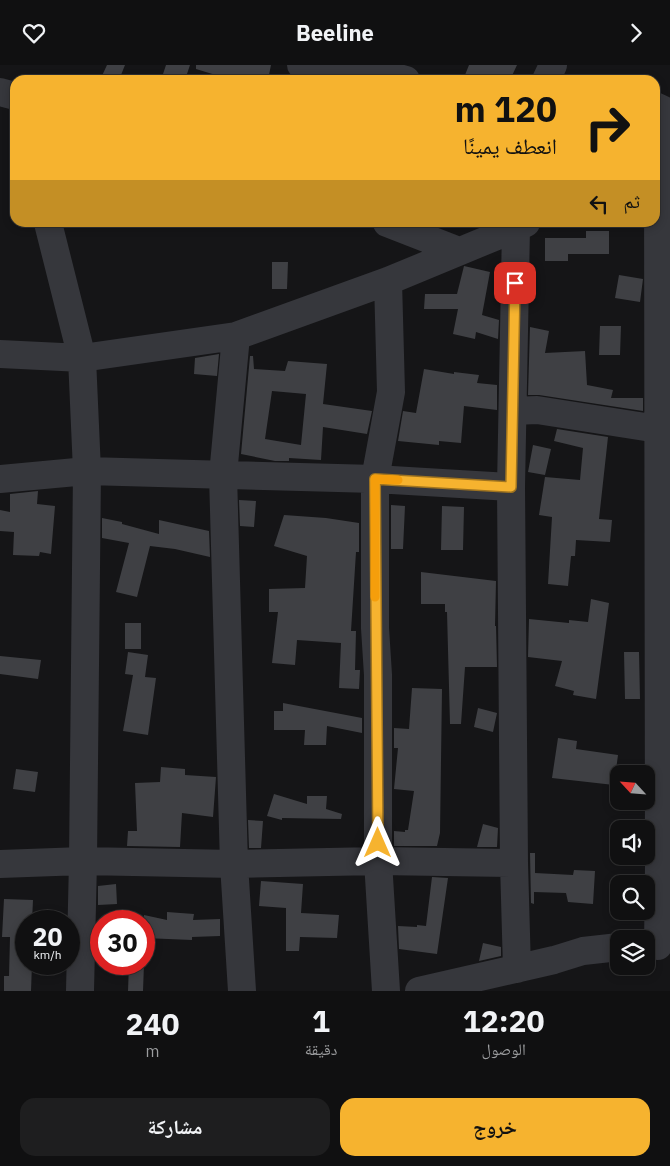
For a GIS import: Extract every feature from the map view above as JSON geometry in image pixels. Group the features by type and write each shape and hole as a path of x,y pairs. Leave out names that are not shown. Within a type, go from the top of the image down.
{"street":[{"path":"303,65 388,75"},
{"path":"658,945 665,708 661,166 662,146 670,135"},
{"path":"49,227 82,358 87,471 80,991"},
{"path":"397,227 459,251"},
{"path":"0,354 82,358 236,336 388,281 516,227"},
{"path":"517,969 514,863 511,487 521,227"},
{"path":"386,991 378,861 375,479 391,392 388,281"},
{"path":"236,336 223,475 234,864 242,991"},
{"path":"513,411 537,410 662,436"},
{"path":"0,479 87,471 375,479 511,487"},
{"path":"0,864 83,861 234,864 378,861 514,863"},
{"path":"419,991 554,960 583,951 610,948"}],"building":[{"path":"107,65 125,65 121,75 102,75"},
{"path":"166,65 190,65 187,75 163,75"},
{"path":"196,65 271,65 269,75 216,75 196,69"},
{"path":"469,65 517,65 512,75 465,75"},
{"path":"586,231 609,231 609,254 568,254 568,261 545,261 545,238 586,238"},
{"path":"272,262 288,262 287,289 272,289"},
{"path":"464,266 490,272 482,315 499,320 498,339 476,332 475,339 453,334 458,309 424,309 425,294 457,294"},
{"path":"619,275 643,279 640,302 615,298"},
{"path":"600,326 621,326 620,355 599,355"},
{"path":"530,327 549,331 545,353 585,351 587,385 613,390 611,398 643,398 643,411 539,395 528,395"},
{"path":"219,354 217,376 194,374 195,358"},
{"path":"250,356 253,356 254,369 285,371 288,361 327,364 323,404 372,411 367,434 323,427 321,460 289,458 289,461 275,461 241,454","holes":["272,391 306,394 301,445 265,439"]},
{"path":"424,369 454,374 454,372 479,375 477,383 497,385 497,410 464,406 461,443 439,441 439,445 398,441 403,411 416,413"},
{"path":"557,429 608,437 599,519 612,520 610,542 576,540 575,556 571,556 568,586 548,584 552,517 539,515 545,477 580,480 583,448 554,441"},
{"path":"533,445 551,449 545,475 528,472"},
{"path":"38,491 37,504 55,506 51,554 40,552 39,556 13,555 14,532 0,531 0,510 10,512 10,494"},
{"path":"239,500 256,501 254,527 240,526"},
{"path":"391,505 405,506 403,549 391,549"},
{"path":"442,506 464,507 463,550 441,550"},
{"path":"284,515 359,523 359,552 356,552 351,631 356,631 355,670 360,670 359,689 339,688 341,643 297,640 295,665 272,663 278,612 269,612 269,589 305,588 307,556 274,546"},
{"path":"102,518 122,522 122,524 159,534 159,520 209,531 210,557 175,549 150,546 137,597 116,592 129,543 102,538"},
{"path":"421,572 496,581 495,626 497,667 465,667 461,724 450,724 447,612 445,612 445,604 421,604"},
{"path":"591,599 609,603 596,699 573,695 574,691 555,686 562,661 528,657 529,619 569,623 569,620 588,622"},
{"path":"125,623 141,623 141,649 125,649"},
{"path":"128,652 148,655 145,677 156,678 148,735 123,731 133,675 125,674"},
{"path":"624,652 639,652 640,699 625,699"},
{"path":"0,656 41,660 38,679 0,674"},
{"path":"412,688 442,689 440,833 437,846 394,846 394,831 405,832 405,830 408,830 414,791 394,789 398,748 394,748 394,728 409,729"},
{"path":"283,703 362,718 362,733 327,726 326,745 304,745 305,730 274,730 274,711 283,711"},
{"path":"478,708 497,713 493,732 474,727"},
{"path":"558,738 577,741 576,749 618,755 617,765 610,765 610,785 552,778"},
{"path":"161,767 185,769 185,775 216,777 213,817 182,813 180,847 127,846 128,831 137,831 135,783 160,782"},
{"path":"16,769 38,772 35,792 13,789"},
{"path":"274,794 307,804 307,796 327,796 326,809 342,814 341,819 282,818 282,820 267,816"},
{"path":"248,820 263,821 261,848 249,848"},
{"path":"483,824 498,828 497,847 477,847"},
{"path":"530,853 535,853 535,873 573,875 574,870 595,871 593,904 568,902 566,893 534,892 534,904 531,903"},
{"path":"432,877 448,878 437,954 399,949 398,926 426,926"},
{"path":"261,881 303,884 301,913 339,915 337,938 300,937 299,951 286,951 286,908 259,906"},
{"path":"116,884 117,904 98,905 98,886"},
{"path":"4,899 33,900 33,910 15,910 15,975 32,975 31,991 4,991 4,976 9,976 10,937 2,937"},
{"path":"167,912 194,914 193,920 220,919 220,936 192,937 192,940 155,938 155,917 167,920"},
{"path":"483,943 501,947 501,956 479,961"},
{"path":"129,975 144,975 143,991 128,991"}],"slow traffic":[{"path":"375,597 375,479 398,480"}],"route":[{"path":"378,843 375,479 511,487 515,283"}]}
